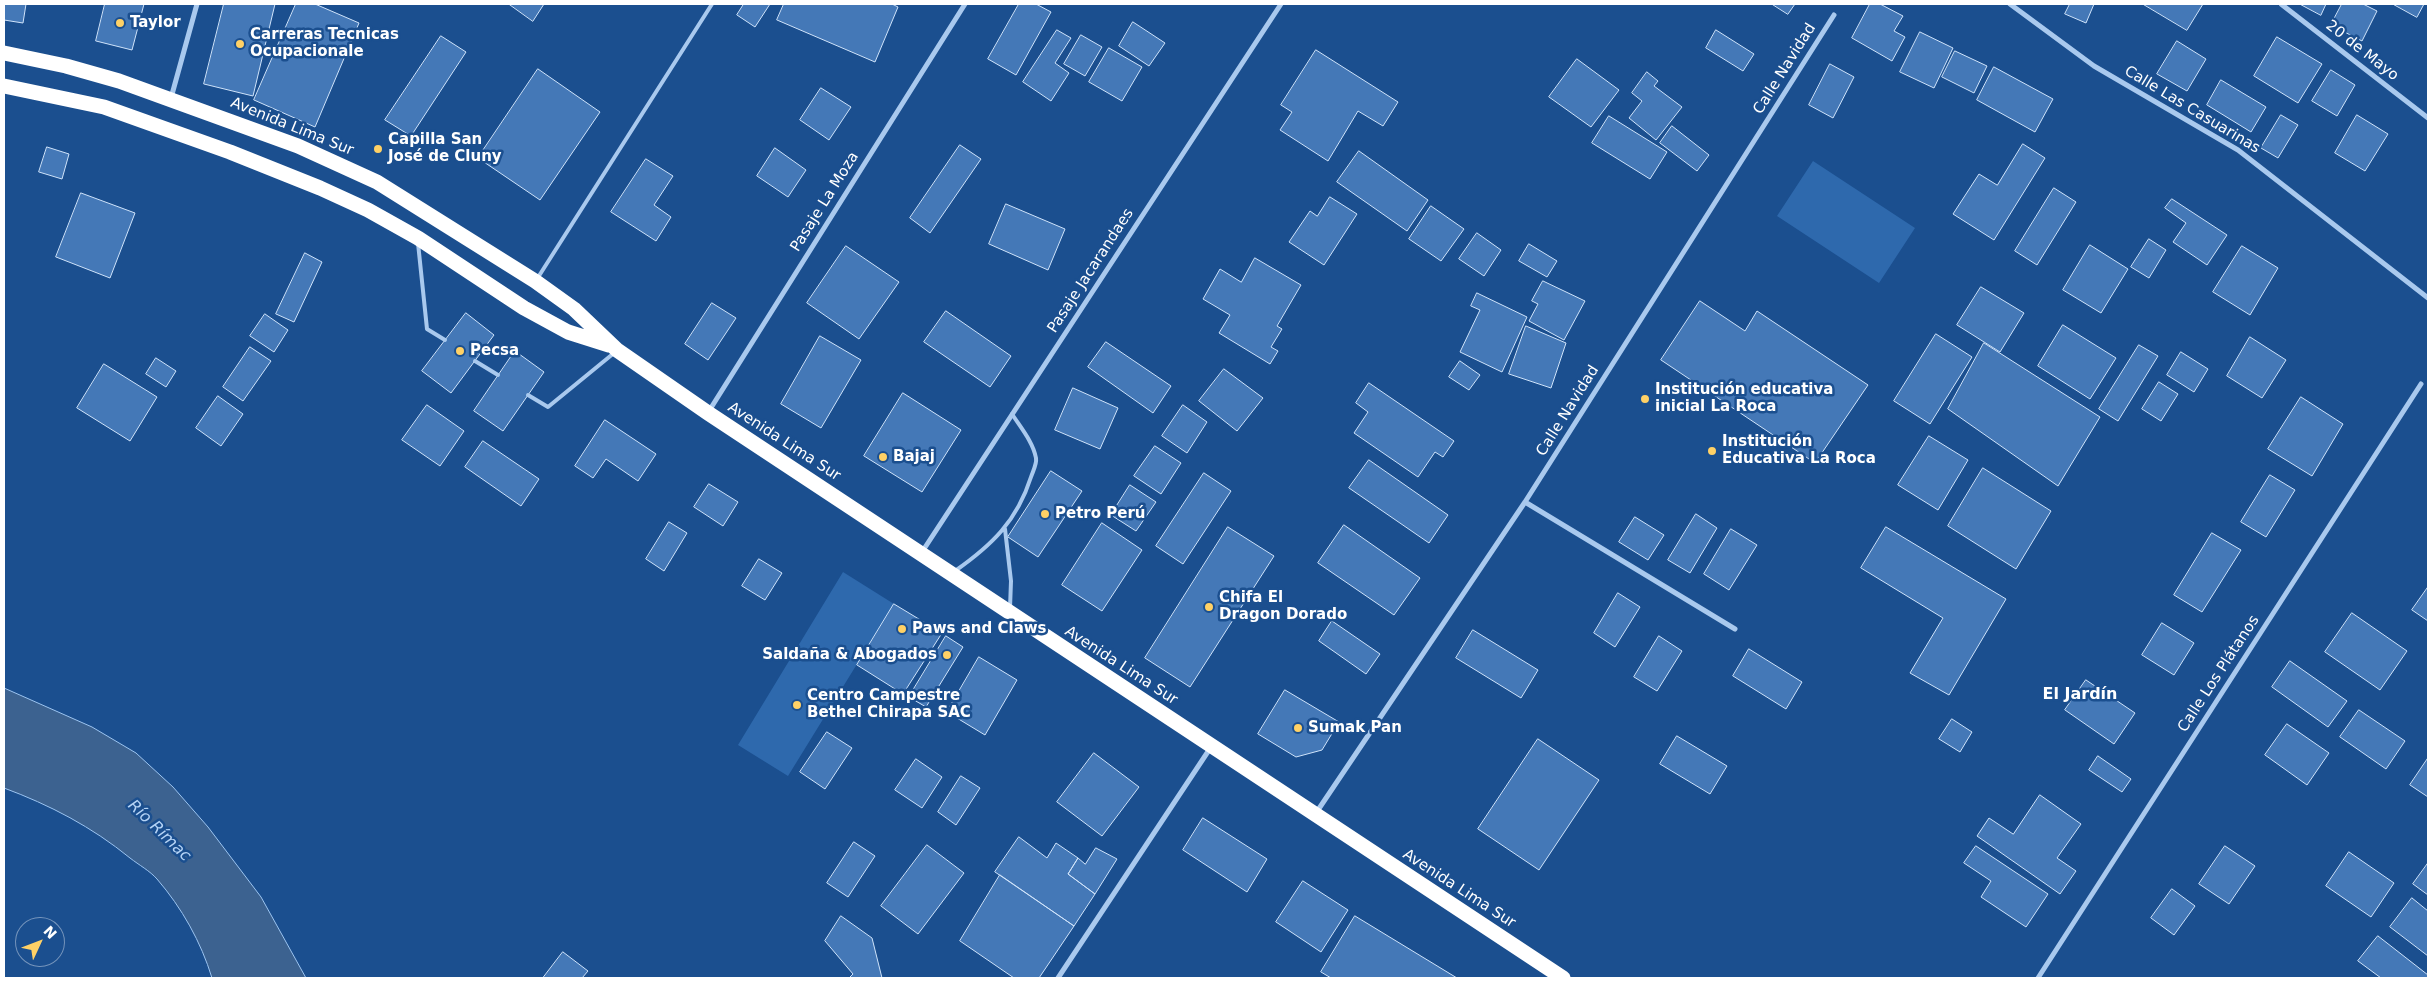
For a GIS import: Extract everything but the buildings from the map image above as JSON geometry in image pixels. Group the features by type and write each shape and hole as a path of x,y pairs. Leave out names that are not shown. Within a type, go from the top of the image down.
{"highway":[{"name":"Avenida Lima Sur","path":"4,53 66,66 171,98 298,146 377,182 536,280 574,309 615,348 708,413 1563,978"},
{"name":"Avenida Lima Sur","path":"4,86 104,107 161,126 320,188 368,210 418,238 524,308 568,332 615,348"}],"street":[{"path":"171,98 197,4"},
{"name":"Pasaje La Moza","path":"708,413 964,4"},
{"name":"Pasaje Jacarandaes","path":"921,553 1281,4"},
{"name":"Calle Las Casuarinas","path":"2010,4 2094,66 2238,150 2428,298"},
{"name":"20 de Mayo","path":"2281,4 2428,118"},
{"name":"Calle Navidad","path":"1315,815 1525,502 1834,14"},
{"name":"Calle Los Plátanos","path":"2038,978 2421,384"},
{"path":"1525,502 1735,629"},
{"path":"1058,978 1211,746"}],"lane":[{"path":"536,280 712,4"},
{"path":"418,238 427,329 445,340"},
{"path":"528,395 548,407 615,348"},
{"path":"475,361 498,375"},
{"path":"952,574 985,550 1005,529 1026,491 1037,460 1029,440 1012,414"},
{"path":"1005,529 1011,581 1009,613"}],"shaded area":[{"path":"1813,161 1915,228 1879,283 1777,216"},
{"name":"Centro Campestre Bethel Chirapa SAC","path":"843,572 894,604 788,776 738,745"}],"water":[{"name":"Río Rímac","path":"4,688 92,727 136,753 173,787 208,827 261,897 306,978 212,978 190,926 175,902 154,876 86,827 54,809 4,788"}],"place":[{"name":"Taylor","path":"120,23"},
{"name":"Carreras Tecnicas Ocupacionale","path":"240,44"},
{"name":"Capilla San José de Cluny","path":"378,149"},
{"name":"Pecsa","path":"460,351"},
{"name":"Institución educativa inicial La Roca","path":"1645,399"},
{"name":"Institución Educativa La Roca","path":"1712,451"},
{"name":"Bajaj","path":"883,457"},
{"name":"Petro Perú","path":"1045,514"},
{"name":"Chifa El Dragon Dorado","path":"1209,607"},
{"name":"Paws and Claws","path":"902,629"},
{"name":"Saldaña & Abogados","path":"947,655"},
{"name":"Centro Campestre Bethel Chirapa SAC","path":"797,705"},
{"name":"Sumak Pan","path":"1298,728"}],"district":[{"name":"El Jardín","path":"2080,695"}]}
